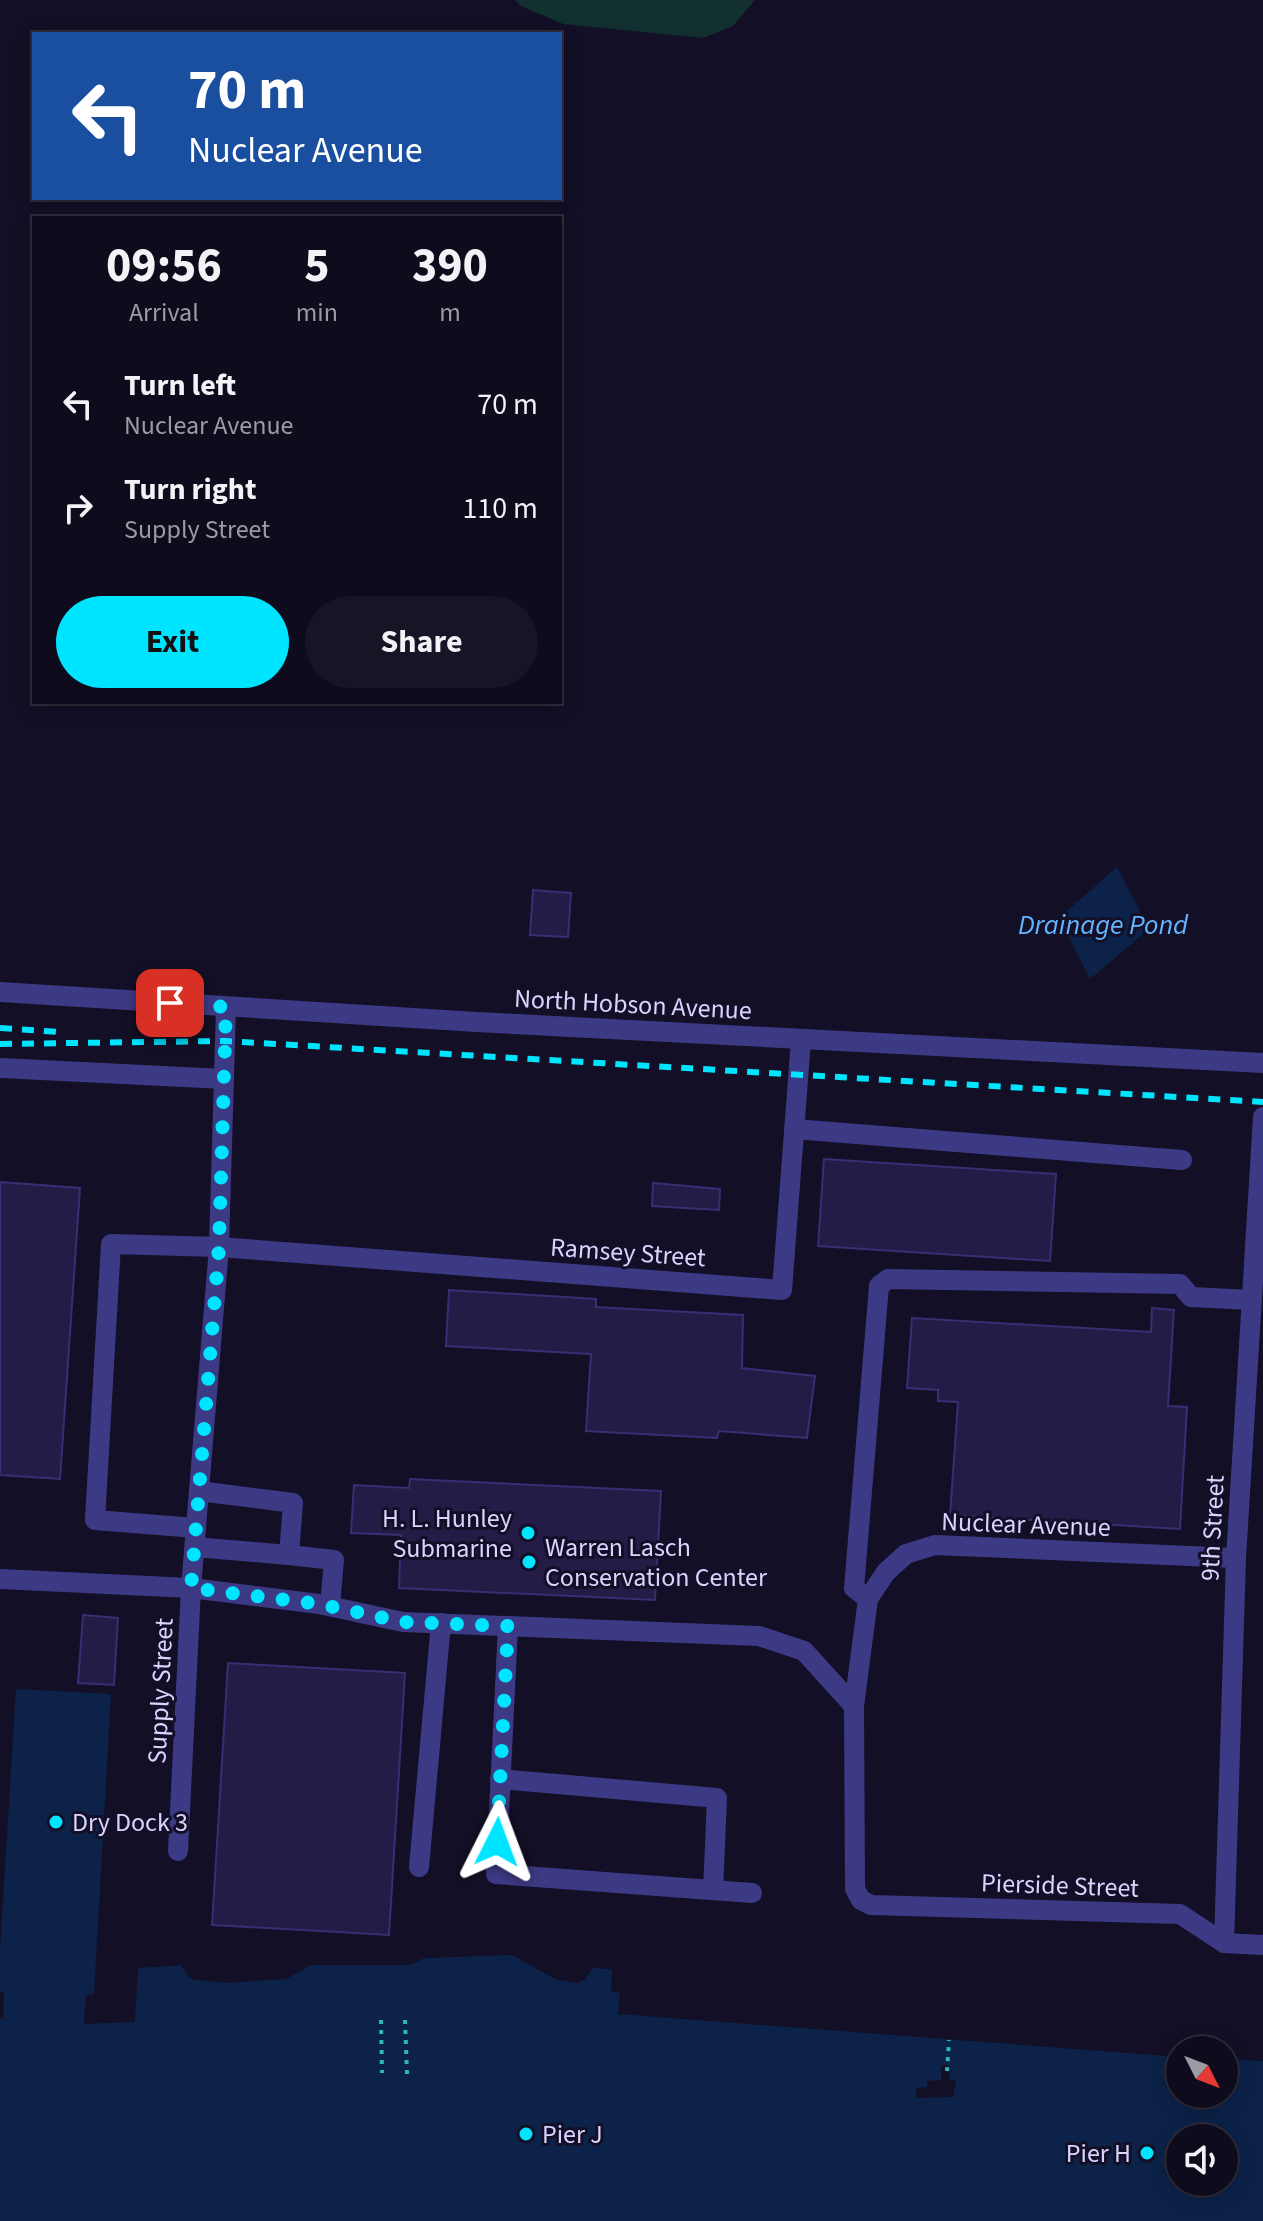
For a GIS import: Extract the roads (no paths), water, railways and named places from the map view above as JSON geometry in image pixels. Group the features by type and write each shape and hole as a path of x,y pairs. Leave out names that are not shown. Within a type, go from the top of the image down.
{"street":[{"name":"North Hobson Avenue","path":"0,992 801,1040 1263,1063"},
{"name":"Supply Street","path":"178,1851 191,1588 219,1247 226,1007"},
{"name":"Ramsey Street","path":"219,1247 782,1290 801,1040"},
{"path":"0,1068 224,1079"},
{"name":"9th Street","path":"1224,1943 1236,1558 1263,1117"},
{"path":"794,1129 1182,1160"},
{"path":"219,1247 111,1244 95,1520 289,1555 334,1560 330,1606"},
{"path":"868,1599 854,1588 879,1286 888,1279 1180,1284 1191,1297 1251,1300"},
{"path":"1242,1455 1263,1454"},
{"path":"199,1491 293,1503 289,1555"},
{"name":"Nuclear Avenue","path":"855,1889 854,1706 868,1599 886,1572 906,1554 935,1545 1236,1558"},
{"path":"0,1579 191,1588 330,1606 403,1622 759,1636 804,1651 854,1706"},
{"path":"419,1867 441,1623"},
{"path":"508,1626 496,1874 752,1893"},
{"path":"500,1779 717,1798 713,1890"},
{"name":"Pierside Street","path":"855,1889 861,1900 871,1905 1180,1914 1224,1943"},
{"path":"1224,1943 1263,1945"}],"water":[{"name":"Drainage Pond","path":"1117,867 1149,929 1090,979 1059,918"},
{"path":"16,1689 111,1694 94,1994 86,1995 84,2024 135,2022 138,1968 186,1965 197,1974 282,1971 316,1954 415,1959 517,1952 557,1977 582,1979 588,1967 612,1970 611,1992 620,1993 618,2014 1166,2056 1166,2108 1238,2108 1238,2060 1263,2061 1263,2221 0,2221 0,2019 3,2019 4,1993 0,1992"}],"railway":[{"path":"0,1028 58,1032"},
{"path":"0,1044 225,1041 1263,1102"}],"place":[{"name":"H. L. Hunley Submarine","path":"528,1533"},
{"name":"Warren Lasch Conservation Center","path":"529,1562"},
{"name":"Dry Dock 3","path":"56,1822"},
{"name":"Pier J","path":"526,2134"},
{"name":"Pier H","path":"1147,2153"}]}
